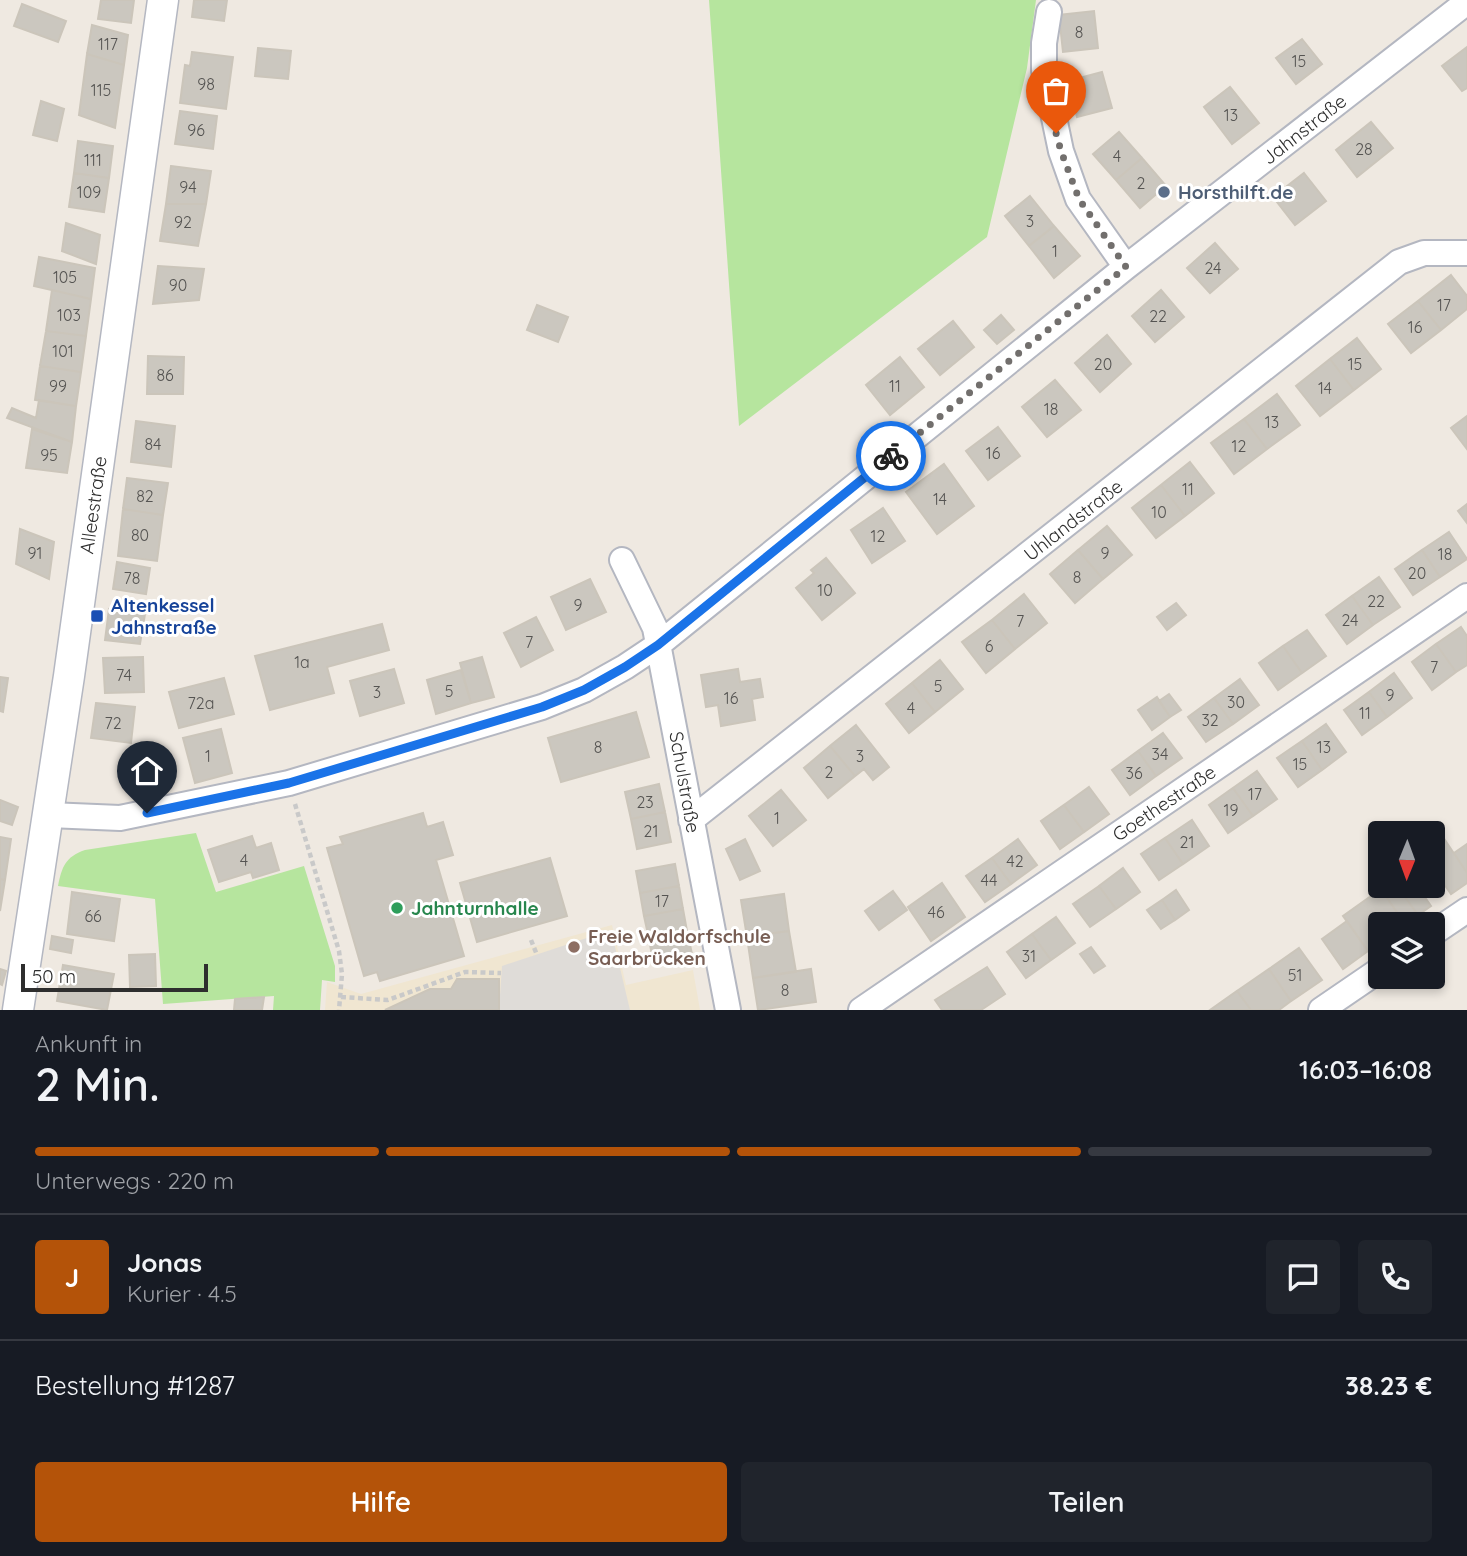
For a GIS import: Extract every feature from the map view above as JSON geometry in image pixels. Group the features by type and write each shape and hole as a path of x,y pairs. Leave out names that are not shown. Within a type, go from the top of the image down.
{"street":[{"name":"Alleestraße","path":"18,1010 49,815 163,0"},
{"name":"Jahnstraße","path":"49,815 120,818 289,783 542,707 584,690 625,667 658,645 1126,267 1467,2"},
{"path":"1049,12 1044,43 1044,69 1061,151 1079,199 1126,267"},
{"name":"Uhlandstraße","path":"691,820 1399,262 1424,253 1467,253"},
{"name":"Schulstraße","path":"622,559 654,628 658,645 728,1010"},
{"name":"Goethestraße","path":"861,1010 1467,596"},
{"path":"1445,925 1467,910"},
{"path":"1321,1010 1368,978"}],"path":[{"path":"289,783 339,951 342,974 339,1010"},
{"path":"531,940 537,955"},
{"path":"341,997 388,1000 465,972 501,973"}],"shaded area":[{"name":"Freie Waldorfschule Saarbrücken","path":"612,925 626,985 693,970 700,1010 325,1010 327,982 361,994"},
{"path":"611,930 630,1010 499,1010 502,966"}],"green space":[{"path":"709,0 1036,0 1027,68 987,237 739,426"},
{"path":"196,833 216,892 304,866 335,966 335,982 322,980 320,1010 273,1010 274,996 163,1004 155,899 58,886 66,863 85,850"}],"building":[{"path":"101,0 134,0 131,23 98,19"},
{"path":"194,0 227,0 224,21 192,17"},
{"path":"22,4 66,21 58,42 14,26"},
{"path":"1094,11 1098,48 1063,52 1059,15"},
{"path":"92,25 128,35 124,65 87,54"},
{"path":"1302,39 1322,64 1296,84 1276,58"},
{"path":"1467,47 1467,88 1462,91 1442,66"},
{"path":"258,48 291,51 288,79 255,76"},
{"path":"192,52 233,57 226,109 180,103 185,65 190,66"},
{"path":"87,54 124,65 115,128 79,115"},
{"path":"1102,72 1112,108 1077,117 1068,81"},
{"path":"1230,87 1259,123 1232,144 1204,107"},
{"path":"41,101 64,109 57,141 33,135"},
{"path":"180,111 217,116 213,149 175,144"},
{"path":"1371,122 1393,148 1357,177 1336,150"},
{"path":"1119,132 1142,158 1116,180 1093,154"},
{"path":"78,141 113,146 109,178 74,173"},
{"path":"1142,158 1166,186 1140,208 1116,180"},
{"path":"171,166 211,171 206,204 166,204"},
{"path":"74,173 109,178 104,212 69,207"},
{"path":"1304,173 1326,201 1295,225 1273,197"},
{"path":"1030,196 1054,226 1029,246 1005,216"},
{"path":"166,204 206,204 198,246 160,241"},
{"path":"66,223 100,235 96,264 62,251"},
{"path":"1054,226 1080,256 1054,278 1029,246"},
{"path":"1215,243 1238,269 1210,293 1187,268"},
{"path":"39,257 95,268 91,299 34,286"},
{"path":"158,266 204,269 199,300 153,304"},
{"path":"1451,275 1467,296 1467,309 1441,330 1418,301"},
{"path":"52,290 91,299 86,336 46,331"},
{"path":"1161,290 1184,317 1155,342 1132,316"},
{"path":"1418,301 1441,330 1411,353 1388,324"},
{"path":"537,305 568,317 558,342 527,330"},
{"path":"1001,315 1014,330 997,344 984,330"},
{"path":"953,321 974,347 940,375 918,349"},
{"path":"46,331 86,336 81,372 40,366"},
{"path":"1107,335 1131,364 1100,392 1075,363"},
{"path":"1357,338 1381,369 1354,390 1330,359"},
{"path":"148,356 184,357 183,394 147,394"},
{"path":"900,357 924,387 890,415 866,385"},
{"path":"1330,359 1354,390 1320,416 1296,386"},
{"path":"40,366 81,372 76,406 35,400"},
{"path":"1055,380 1081,410 1047,437 1022,407"},
{"path":"1277,394 1300,425 1267,449 1244,419"},
{"path":"39,400 76,406 72,442 7,418 12,408 36,418"},
{"path":"1467,416 1467,449 1451,428"},
{"path":"1244,419 1267,449 1234,474 1211,443"},
{"path":"136,421 175,426 171,467 131,462"},
{"path":"998,427 1020,456 988,480 966,451"},
{"path":"32,429 72,442 67,473 26,468"},
{"path":"1190,462 1214,493 1185,516 1161,485"},
{"path":"944,464 974,506 937,534 906,492"},
{"path":"127,478 168,483 163,515 123,509"},
{"path":"1161,485 1185,516 1156,538 1132,508"},
{"path":"1467,504 1467,523 1458,511"},
{"path":"883,508 905,541 872,563 851,530"},
{"path":"123,509 163,515 157,561 118,556"},
{"path":"1107,526 1132,555 1103,579 1078,550"},
{"path":"20,529 54,542 49,579 16,564"},
{"path":"1449,532 1467,559 1440,577 1422,550"},
{"path":"1078,550 1103,579 1075,603 1050,574"},
{"path":"1422,550 1440,577 1413,595 1395,569"},
{"path":"826,558 855,593 822,620 796,588 814,573 811,570"},
{"path":"117,562 150,568 146,594 113,589"},
{"path":"1379,577 1400,607 1373,625 1352,596"},
{"path":"590,579 606,612 566,630 551,597"},
{"path":"1024,594 1047,623 1015,649 992,620"},
{"path":"1352,596 1373,625 1347,644 1326,615"},
{"path":"1176,603 1186,615 1167,630 1157,617"},
{"path":"109,609 145,614 140,644 105,640"},
{"path":"536,617 553,650 521,667 504,633"},
{"path":"992,620 1015,649 986,673 962,642"},
{"path":"382,624 389,650 327,667 334,693 270,710 255,656"},
{"path":"1461,627 1467,636 1467,665 1456,672 1436,644"},
{"path":"1307,630 1326,656 1302,673 1283,646"},
{"path":"1436,644 1456,672 1432,690 1412,662"},
{"path":"1283,646 1302,673 1278,690 1259,663"},
{"path":"143,657 144,692 105,693 103,658"},
{"path":"482,657 494,697 471,703 460,663"},
{"path":"940,660 963,689 935,712 912,683"},
{"path":"394,669 404,703 360,716 350,681"},
{"path":"738,669 740,682 760,679 763,697 752,699 755,720 721,726 718,705 706,707 701,675"},
{"path":"461,670 471,703 436,714 427,680"},
{"path":"1394,673 1412,698 1387,717 1369,692"},
{"path":"0,677 8,678 3,712 0,711"},
{"path":"224,678 234,714 179,728 169,692"},
{"path":"1240,679 1259,705 1233,724 1214,698"},
{"path":"912,683 935,712 909,733 886,704"},
{"path":"1369,692 1387,717 1362,735 1344,710"},
{"path":"1169,694 1181,710 1170,717 1159,701"},
{"path":"1157,697 1170,717 1152,730 1138,710"},
{"path":"1214,698 1233,724 1206,742 1188,717"},
{"path":"96,703 135,707 131,743 91,738"},
{"path":"636,712 649,757 561,782 548,738"},
{"path":"1326,724 1346,752 1322,770 1302,741"},
{"path":"856,725 889,767 873,780 864,769 855,776 830,746"},
{"path":"221,729 232,773 195,783 183,738"},
{"path":"1163,733 1182,758 1156,776 1138,751"},
{"path":"1302,741 1322,770 1298,787 1277,758"},
{"path":"830,746 855,776 828,798 804,768"},
{"path":"1138,751 1156,776 1130,795 1112,770"},
{"path":"1257,771 1277,799 1253,816 1233,788"},
{"path":"659,784 665,812 631,819 625,792"},
{"path":"1089,787 1109,814 1084,832 1064,805"},
{"path":"1233,788 1253,816 1228,833 1209,805"},
{"path":"781,790 806,820 773,846 749,816"},
{"path":"0,800 18,807 12,825 0,821"},
{"path":"1064,805 1084,832 1060,849 1041,821"},
{"path":"665,812 671,842 637,849 631,819"},
{"name":"Jahnturnhalle","path":"423,813 427,827 443,822 453,855 436,860 464,956 380,981 377,972 364,976 327,848 343,844 340,837"},
{"path":"1192,820 1209,846 1183,864 1165,838"},
{"path":"252,836 256,848 271,843 279,870 253,878 251,872 219,882 208,850"},
{"path":"0,837 11,839 5,880 0,879"},
{"path":"1165,838 1183,864 1159,880 1141,854"},
{"path":"745,839 760,871 740,880 726,849"},
{"path":"1018,839 1037,865 1011,884 992,858"},
{"path":"1446,842 1467,873 1467,883 1451,894 1446,887"},
{"path":"1467,844 1467,873 1454,853"},
{"path":"550,858 567,916 477,942 460,883"},
{"path":"992,858 1011,884 985,902 966,876"},
{"path":"675,864 679,886 640,893 636,871"},
{"path":"1123,868 1140,892 1116,909 1099,886"},
{"path":"0,879 5,880 0,911"},
{"path":"942,883 965,917 931,941 908,907"},
{"path":"679,886 683,909 644,916 640,893"},
{"path":"1099,886 1116,909 1090,927 1073,904"},
{"path":"1176,890 1189,910 1175,920 1162,900"},
{"path":"893,891 907,910 879,930 865,911"},
{"path":"72,892 120,899 114,941 67,934"},
{"path":"784,894 789,931 747,937 741,900"},
{"path":"1368,898 1387,898 1397,912 1368,912 1368,951 1343,916"},
{"path":"1387,898 1406,898 1416,912 1397,912"},
{"path":"1406,898 1425,898 1431,906 1422,912 1416,912"},
{"path":"1162,900 1175,920 1161,929 1147,910"},
{"path":"683,909 687,931 649,939 644,916"},
{"path":"1056,917 1075,943 1051,960 1032,934"},
{"path":"1347,921 1368,951 1343,969 1322,939"},
{"path":"687,931 692,954 653,961 649,939"},
{"path":"789,931 796,972 753,978 747,937"},
{"path":"1032,934 1051,960 1026,978 1007,952"},
{"path":"52,936 73,940 71,953 50,949"},
{"path":"1091,947 1105,966 1094,973 1080,954"},
{"path":"1299,948 1322,980 1291,1001 1269,969"},
{"path":"155,954 156,986 130,987 129,955"},
{"path":"63,965 114,974 107,1010 57,1001"},
{"path":"987,967 1005,994 981,1010 942,1010 935,1000"},
{"path":"0,969 6,971 2,985 0,984"},
{"path":"811,969 816,1002 758,1010 753,978"},
{"path":"1269,969 1291,1001 1279,1010 1251,1010 1237,991"},
{"path":"457,979 499,979 499,1010 385,1010 430,989 451,989"},
{"path":"1237,991 1251,1010 1210,1010"},
{"path":"264,997 262,1010 234,1010 235,999"}],"way so far":[{"path":"891,456 1126,267 1079,199 1056,133"}],"place":[{"name":"Horsthilft.de","path":"1164,192"},
{"name":"Altenkessel Jahnstraße","path":"97,616"},
{"name":"Jahnturnhalle","path":"397,908"},
{"name":"Freie Waldorfschule Saarbrücken","path":"574,947"}],"route":[{"path":"147,813 289,783 542,707 584,690 658,645 891,456"}]}
